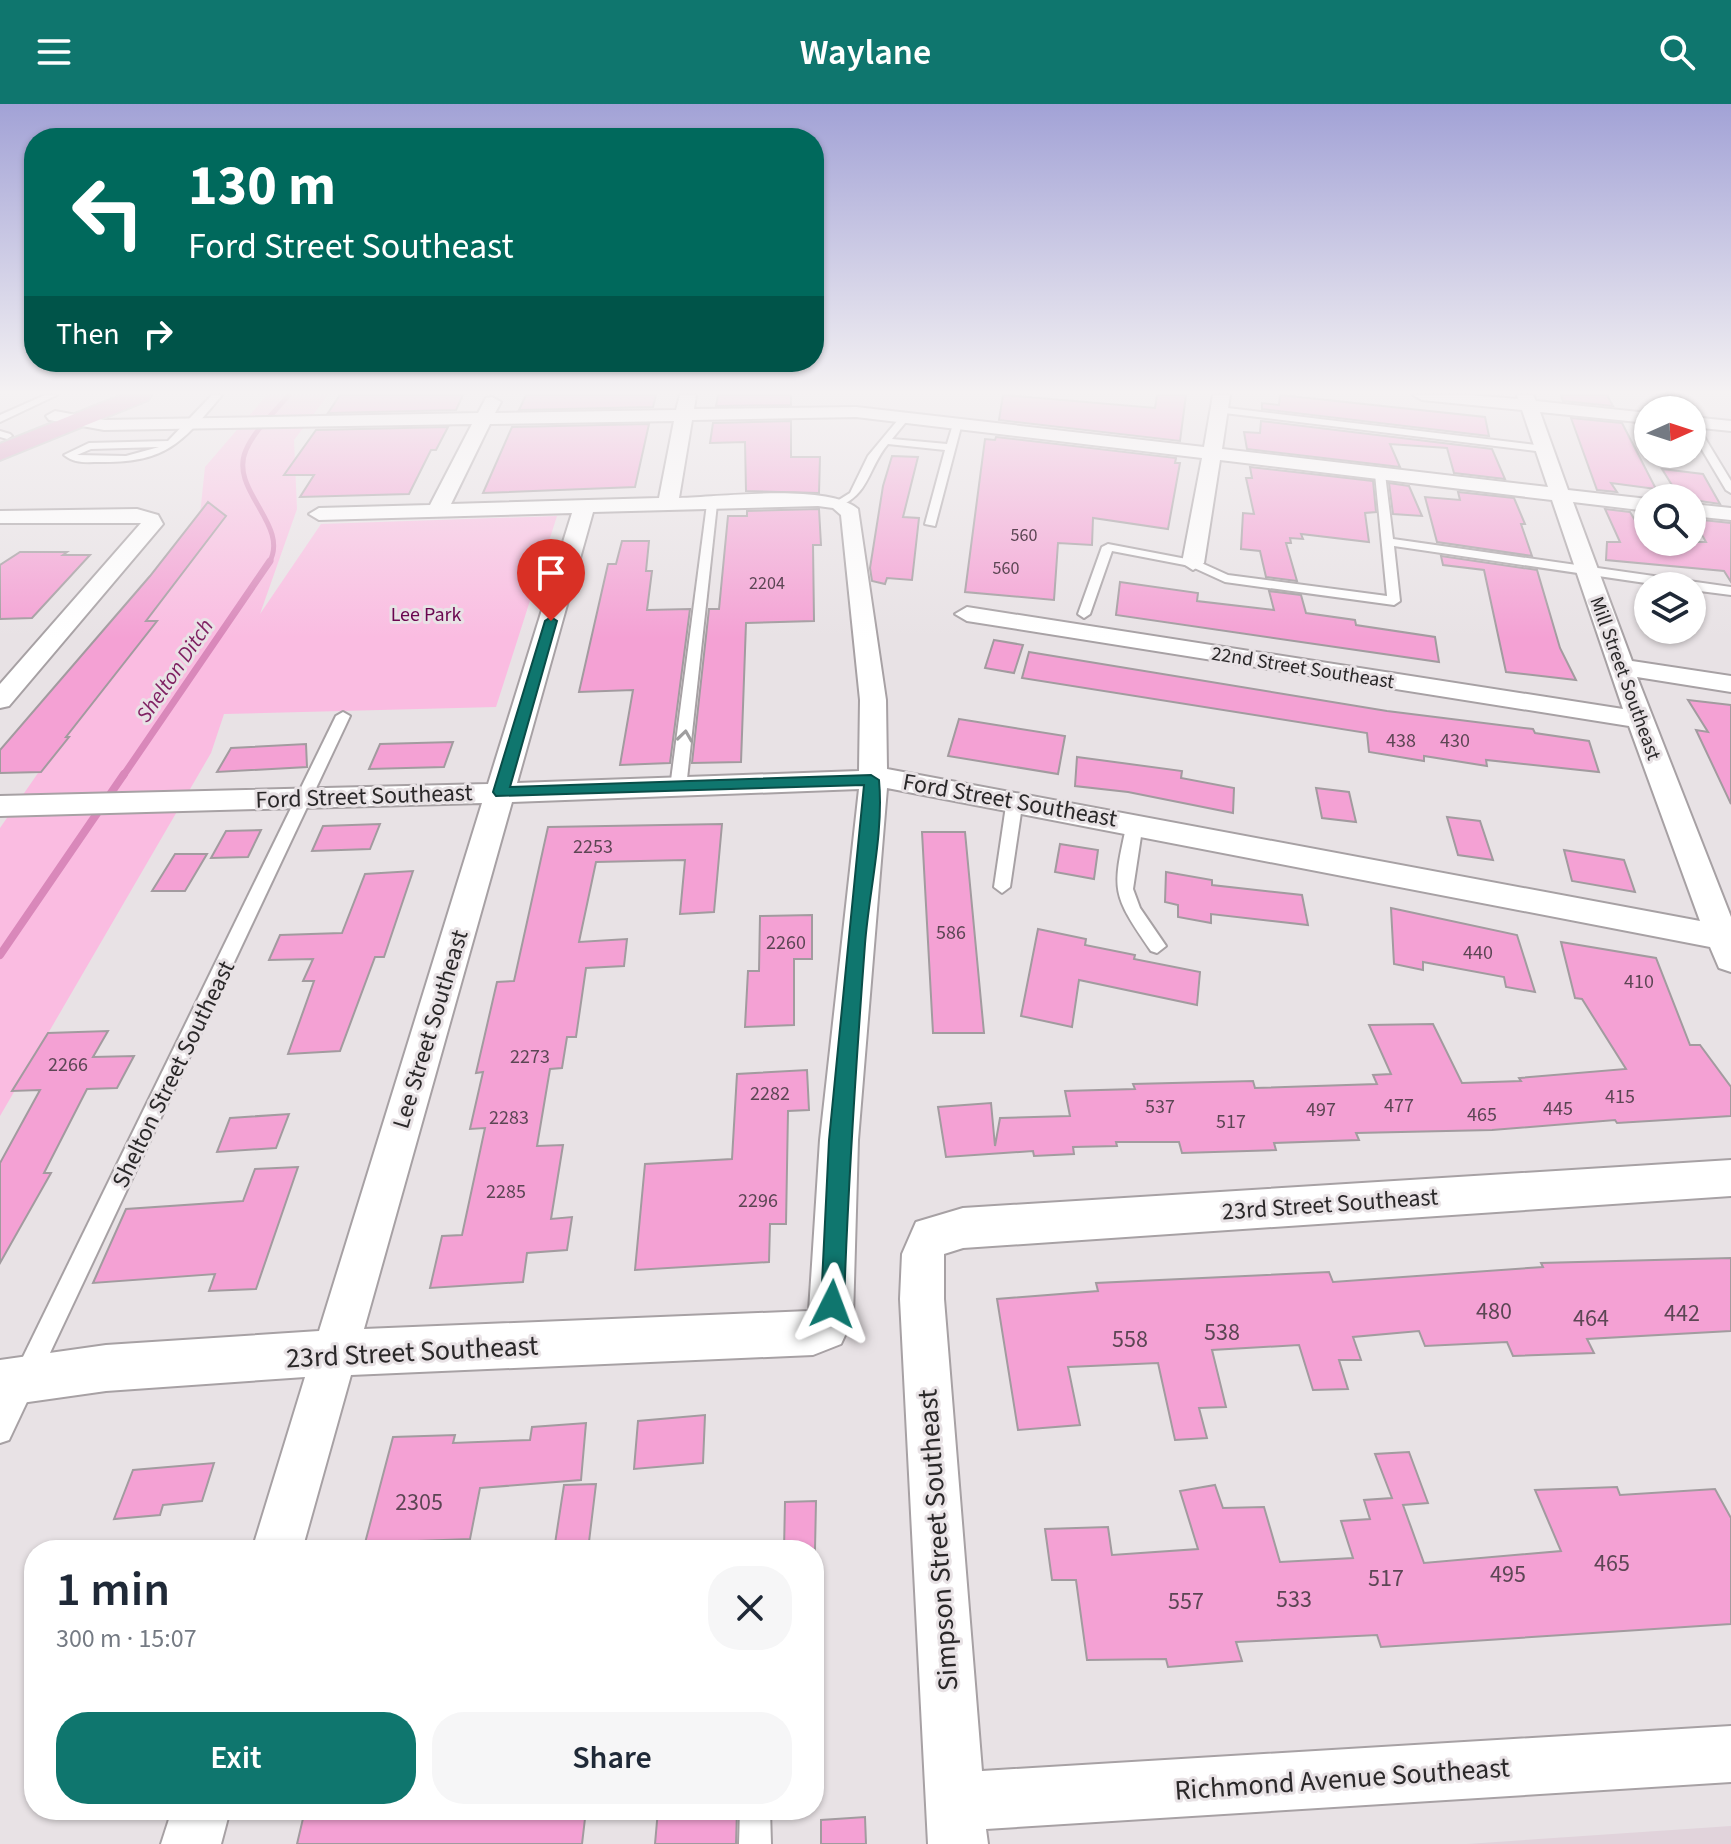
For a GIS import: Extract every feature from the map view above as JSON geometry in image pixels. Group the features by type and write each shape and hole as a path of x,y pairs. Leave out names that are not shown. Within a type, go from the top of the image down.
{"street":[{"path":"438,510 455,476"},
{"path":"668,505 673,476"},
{"path":"1193,563 1207,476"},
{"path":"1400,476 1634,503"},
{"name":"Mill Street Southeast","path":"1554,476 1640,720 1726,948"},
{"path":"319,514 818,500 839,503 851,513 873,700 871,780"},
{"name":"Lee Street Southeast","path":"280,1540 584,507"},
{"path":"1706,511 1731,514"},
{"path":"0,700 148,531 151,519 137,515 5,521"},
{"name":"22nd Street Southeast","path":"967,614 1640,720"},
{"path":"1623,667 1731,684"},
{"name":"23rd Street Southeast","path":"12,1382 106,1368 334,1353 813,1333 825,1328 832,1304 839,1140 860,905 873,801 871,780"},
{"name":"Ford Street Southeast","path":"0,806 919,781 1135,823 1726,948"},
{"name":"23rd Street Southeast","path":"931,1236 963,1228 1731,1178"},
{"name":"Simpson Street Southeast","path":"931,1236 923,1254 922,1299 956,1823"},
{"name":"Richmond Avenue Southeast","path":"956,1823 1731,1754"},
{"path":"191,1844 198,1820"}],"lane":[{"path":"839,503 854,495 864,476"},
{"path":"931,524 942,476"},
{"path":"1084,614 1108,547 1193,563 1225,578 1394,601 1380,476"},
{"path":"678,788 712,504"},
{"path":"1387,542 1634,578"},
{"path":"1706,588 1731,591"},
{"name":"Shelton Street Southeast","path":"0,1431 12,1382 306,797 343,716"},
{"path":"1002,887 1015,799"},
{"path":"1135,823 1121,889 1126,902 1157,946"},
{"path":"755,1820 755,1844"}],"shaded area":[{"path":"1731,1826 1731,1844 1467,1844"}],"green space":[{"name":"Lee Park","path":"204,476 296,476 297,509 260,614 321,524 557,516 496,707 224,714 211,753 0,1116 0,828 197,543"}],"building":[{"path":"313,476 418,476 409,494 300,497"},
{"path":"490,476 637,476 635,487 483,493"},
{"path":"746,476 819,476 819,493 746,491"},
{"path":"886,476 913,476 903,517 919,518 912,580 887,578 885,584 872,581 870,568"},
{"path":"980,476 1178,476 1168,529 1093,518 1092,545 1058,543 1054,600 965,592"},
{"path":"1331,476 1373,481 1376,512 1365,513 1369,542 1301,534 1303,539 1290,538 1291,543 1286,543 1297,581 1266,577 1260,551 1241,549 1243,513 1254,514 1246,478"},
{"path":"1592,476 1649,476 1653,484 1634,486 1611,483 1617,492 1597,490"},
{"path":"1666,476 1704,476 1720,504 1706,502 1706,484 1671,484"},
{"path":"1389,483 1409,486 1422,516 1393,514"},
{"path":"1458,492 1514,498 1525,524 1521,524 1532,556 1437,542 1425,497 1460,500"},
{"path":"208,502 226,516 146,621 157,621 66,737 69,737 41,772 0,773 0,750 150,576"},
{"path":"819,509 821,545 813,545 814,621 746,623 741,762 692,763 709,609 719,609 728,516 747,516 747,511"},
{"path":"1605,509 1630,512 1634,519 1634,556 1706,556 1706,520 1731,523 1731,582 1724,571 1606,560 1607,542 1620,542"},
{"path":"622,541 649,541 646,571 652,571 647,610 690,609 670,763 620,765 633,690 579,692 608,564 616,564"},
{"path":"20,552 90,555 32,618 0,619 0,565"},
{"path":"1441,556 1537,570 1560,648 1576,680 1506,672 1484,570 1443,565"},
{"path":"1120,582 1198,593 1197,601 1274,610 1269,591 1301,595 1306,613 1355,620 1356,625 1435,637 1439,662 1116,615"},
{"path":"994,640 1023,645 1014,673 985,668"},
{"path":"1029,652 1387,711 1533,729 1535,733 1589,741 1599,772 1486,760 1487,766 1424,756 1424,761 1369,752 1367,733 1022,678"},
{"path":"1688,700 1731,705 1731,804 1696,730 1708,732"},
{"path":"959,719 1065,736 1058,774 948,756"},
{"path":"453,742 444,767 369,769 380,744"},
{"path":"306,744 307,767 217,772 231,748"},
{"path":"1077,757 1182,771 1181,778 1234,788 1233,813 1128,792 1075,786"},
{"path":"1316,788 1349,792 1356,822 1322,818"},
{"path":"1447,817 1480,821 1493,860 1458,855"},
{"path":"380,824 370,849 312,851 323,826"},
{"path":"722,824 714,912 680,914 685,860 596,862 579,942 627,939 624,966 586,968 576,1037 567,1037 562,1068 550,1069 537,1146 563,1145 551,1219 572,1217 567,1250 527,1253 523,1282 430,1288 442,1236 462,1235 485,1128 470,1129 483,1072 476,1073 497,982 514,981 548,827"},
{"path":"261,830 248,857 211,858 226,831"},
{"path":"922,832 965,832 984,1033 933,1033"},
{"path":"1060,844 1098,850 1094,879 1055,872"},
{"path":"1564,850 1624,860 1635,892 1572,881"},
{"path":"175,854 207,854 185,891 152,891"},
{"path":"413,871 384,957 375,957 340,1051 288,1054 314,981 303,981 313,959 269,960 280,935 342,933 365,874"},
{"path":"1166,872 1212,880 1212,885 1302,895 1308,925 1211,914 1211,923 1178,917 1178,905 1165,902"},
{"path":"1391,908 1517,935 1535,992 1506,987 1504,977 1423,962 1423,970 1394,964"},
{"path":"812,915 812,959 794,959 794,1025 745,1027 748,971 759,971 760,916"},
{"path":"1038,929 1086,939 1085,945 1135,955 1134,959 1200,972 1197,1005 1079,980 1072,1027 1021,1016"},
{"path":"1561,942 1656,958 1690,1045 1700,1045 1731,1087 1731,1116 1617,1123 1615,1120 1492,1130 1356,1133 1359,1140 1274,1143 1276,1150 1182,1153 1179,1142 1116,1142 1117,1146 1073,1147 1074,1154 1034,1156 1033,1151 946,1157 938,1107 991,1103 995,1146 1000,1118 1070,1116 1065,1091 1135,1089 1133,1084 1253,1081 1255,1088 1377,1084 1373,1075 1391,1074 1369,1025 1433,1024 1462,1083 1521,1081 1519,1078 1626,1069 1582,999 1575,998"},
{"path":"108,1031 93,1057 134,1056 117,1088 87,1089 44,1173 51,1173 0,1263 0,1163 40,1090 12,1091 48,1033"},
{"path":"807,1070 809,1110 788,1111 786,1224 770,1224 769,1262 635,1270 645,1164 732,1159 737,1074"},
{"path":"289,1114 276,1148 217,1152 230,1118"},
{"path":"298,1167 256,1289 209,1291 215,1274 93,1283 126,1209 243,1201 255,1169"},
{"path":"1731,1258 1731,1331 1587,1339 1594,1353 1513,1356 1507,1342 1425,1346 1419,1331 1353,1337 1361,1360 1339,1360 1348,1389 1313,1390 1299,1345 1212,1350 1226,1407 1199,1408 1207,1438 1175,1440 1158,1363 1068,1367 1080,1425 1018,1430 997,1299 1098,1291 1096,1283 1329,1272 1333,1282 1543,1267 1541,1263"},
{"path":"705,1415 703,1463 634,1469 638,1421"},
{"path":"586,1423 581,1480 480,1488 470,1539 366,1540 393,1437 455,1435 453,1443 530,1440 532,1427"},
{"path":"1409,1452 1428,1503 1403,1505 1424,1563 1561,1551 1535,1490 1617,1487 1620,1495 1715,1489 1731,1518 1731,1624 1381,1647 1377,1635 1236,1642 1242,1661 1168,1667 1166,1659 1087,1660 1076,1580 1052,1580 1045,1529 1108,1527 1112,1555 1198,1549 1180,1491 1215,1485 1223,1508 1264,1507 1280,1562 1353,1558 1341,1521 1370,1519 1364,1500 1392,1498 1375,1454"},
{"path":"214,1463 202,1501 163,1505 160,1515 114,1519 133,1470"},
{"path":"596,1484 589,1540 556,1540 564,1485"},
{"path":"816,1501 815,1540 784,1540 785,1502"},
{"path":"865,1817 866,1844 821,1844 821,1820"},
{"path":"303,1820 585,1820 582,1844 297,1844"},
{"path":"657,1820 737,1820 736,1844 655,1844"}],"waterway":[{"name":"Shelton Ditch","path":"245,476 272,535 274,549 269,562"},
{"name":"Shelton Ditch","path":"123,776 269,562"},
{"name":"Shelton Ditch","path":"0,955 124,774"}],"route":[{"path":"551,621 501,792 871,780 873,801 860,905 839,1140 832,1304"}]}
